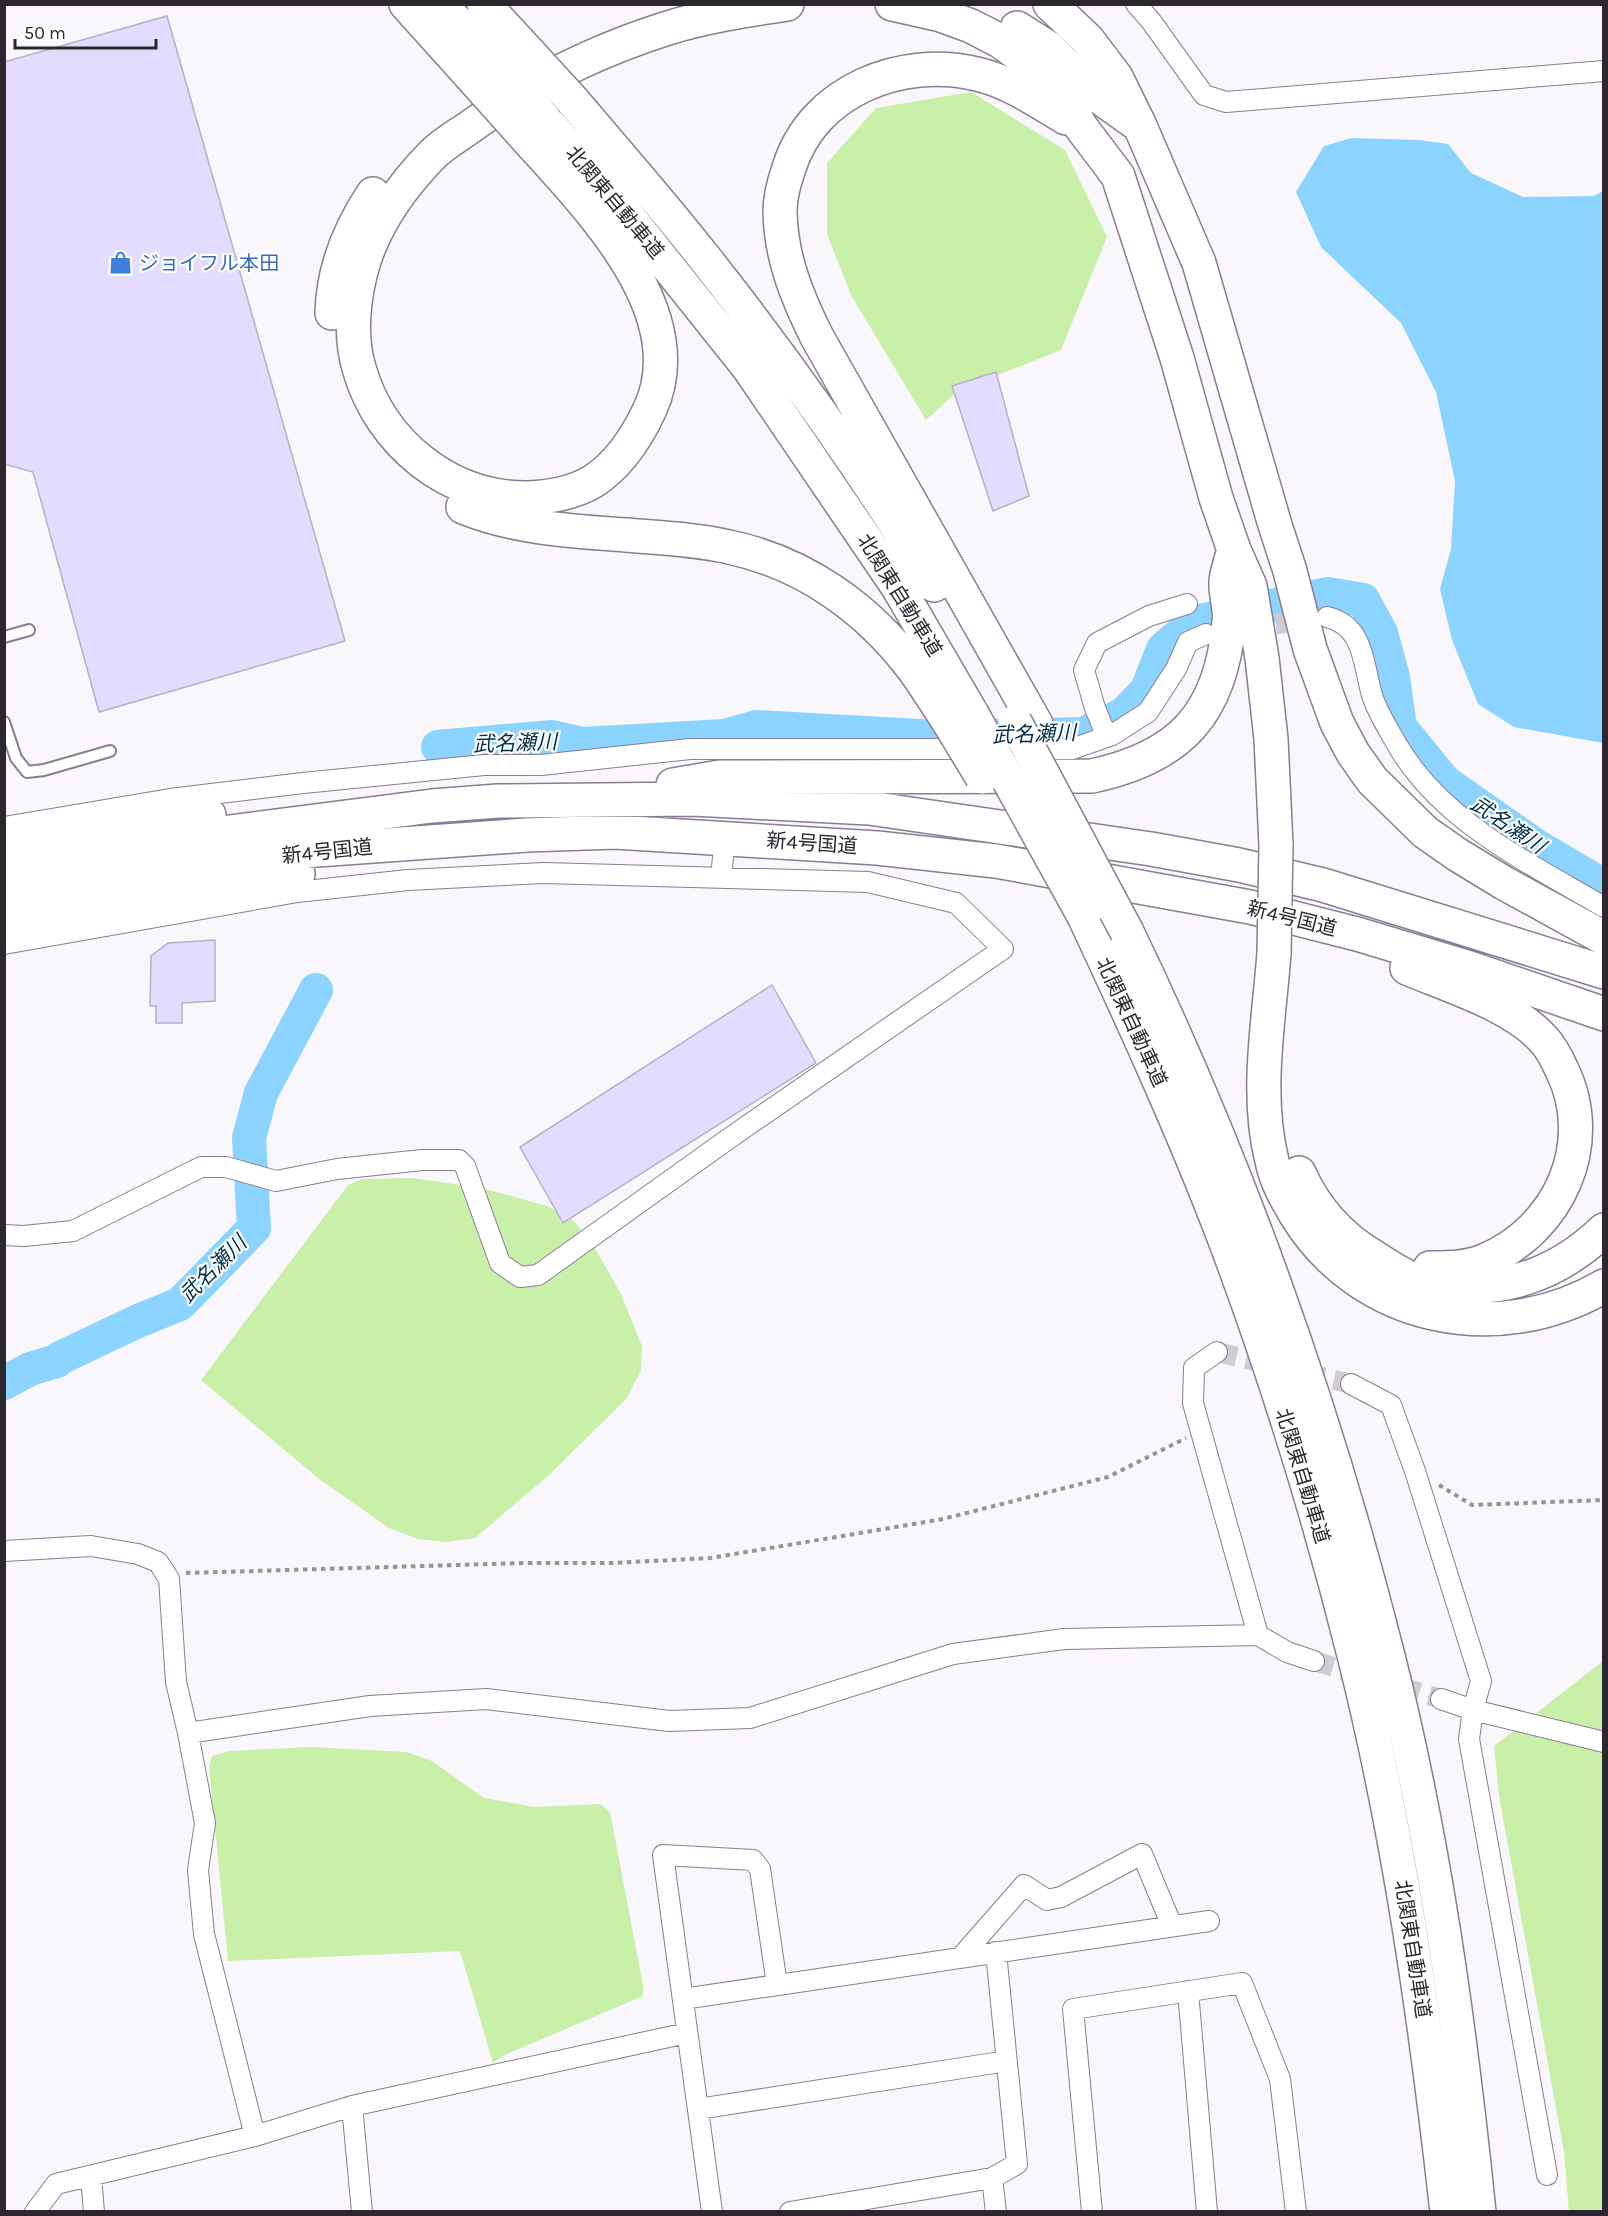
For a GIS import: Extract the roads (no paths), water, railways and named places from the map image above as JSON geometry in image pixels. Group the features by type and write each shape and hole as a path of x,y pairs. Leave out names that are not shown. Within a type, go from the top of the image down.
{"highway":[{"path":"406,4 480,66 533,126 614,242 638,281 654,316 659,341 661,369 655,398 641,428 620,458 592,482 566,493 539,497 503,498 472,490 445,478 417,458 389,429 371,400 358,367 353,333 354,298 364,258 382,219 406,183 435,152 485,116 567,68 669,28 741,11 787,4"},
{"path":"440,4 480,66"},
{"name":"北関東自動車道","path":"484,4 573,101 700,252 788,367 850,455 1026,723 1133,928 1142,964 1218,1137 1291,1329 1329,1446 1385,1647 1414,1776 1440,1911 1465,2073 1479,2211"},
{"path":"670,4 638,14 556,49 470,99 414,144 384,178 352,228 338,266 333,295 332,325 335,354 353,407 371,437 414,480 466,508 502,520 539,528 695,541 731,547 796,569 838,595 863,614 961,719"},
{"path":"892,4 941,15 971,26 1000,41 1032,64 1060,92 1080,127 1118,176 1151,274 1216,498 1234,550 1250,586 1262,658 1271,751 1286,847"},
{"path":"973,4 1019,29 1047,48 1098,96 1140,126"},
{"path":"1050,4 1088,40 1116,77 1140,126 1199,263 1290,571 1310,649 1323,689 1353,753 1372,780 1425,832 1513,889 1604,938"},
{"path":"1026,723 804,310 788,269 780,210 783,184 792,158 803,137 835,101 859,87 886,76 916,70 947,70 977,74 1028,93 1080,127"},
{"name":"北関東自動車道","path":"533,126 610,194 749,368 898,587 961,719 1075,917 1135,1058 1186,1142 1225,1240 1263,1346 1324,1542 1355,1658 1383,1782 1408,1913 1432,2074 1447,2211"},
{"path":"1275,525 1265,571 1279,646 1289,748 1283,955 1284,1103 1287,1133 1294,1161 1304,1185 1326,1217 1356,1246 1415,1281 1466,1288 1516,1281 1554,1267 1584,1248 1604,1230"},
{"path":"601,799 720,777 1092,776 1138,763 1159,753 1176,741 1192,725 1208,703 1215,688 1226,651 1230,618 1226,582 1234,550"},
{"name":"新4号国道","path":"4,873 222,833 432,806 498,801 693,799 869,808 1151,849 1239,865 1323,885 1604,972"},
{"path":"4,846 152,821 342,802 432,806"},
{"name":"新4号国道","path":"4,901 182,869 317,850 527,835 615,832 877,848 996,861 1250,907 1357,934 1470,968 1604,1014"},
{"path":"4,926 527,835"},
{"path":"1357,934 1398,964 1504,1010 1530,1025 1545,1040 1559,1062 1569,1085 1575,1109 1576,1135 1573,1161 1565,1185 1554,1205 1540,1223 1521,1239 1484,1261 1460,1267 1415,1269 1386,1265"},
{"path":"1283,955 1264,1102 1266,1137 1279,1184 1306,1231 1322,1250 1360,1283 1383,1296 1430,1314 1485,1319 1510,1317 1552,1308 1604,1286"},
{"path":"1430,1314 1509,1301 1536,1294 1565,1283 1604,1255"}],"street":[{"path":"1136,4 1151,21 1204,95 1226,102 1604,71"},
{"path":"1107,737 1095,708 1084,670 1097,643 1149,616 1187,604"},
{"path":"1327,617 1337,619 1351,631 1364,654 1372,696 1400,749 1431,790 1467,823 1604,907"},
{"path":"4,827 171,799 484,765 541,765 690,749 1072,749 1107,737 1148,712 1176,669 1188,642 1206,634"},
{"path":"721,877 725,838"},
{"path":"4,944 297,892 408,880 544,873 868,882 956,903 1003,949 731,1137 538,1275 520,1277 500,1263 465,1166 459,1160 422,1160 337,1169 276,1181 226,1167 201,1167 73,1231 24,1236 4,1235"},
{"path":"1217,1352 1194,1368 1193,1403 1258,1635"},
{"path":"1351,1384 1391,1405 1415,1472 1481,1681 1473,1710 1469,1739 1547,2175"},
{"path":"4,1551 91,1546 138,1554 158,1562 167,1574 176,1682 189,1733 206,1823 198,1870 204,1934 255,2136"},
{"path":"189,1733 370,1706 486,1699 669,1721 750,1718 953,1654 1064,1639 1258,1635 1287,1652 1314,1661"},
{"path":"1442,1699 1473,1710 1604,1742"},
{"path":"961,1958 1024,1885 1047,1900 1061,1898 1142,1854 1172,1926"},
{"path":"712,2211 663,1855 753,1860 760,1869 777,1985"},
{"path":"683,1999 1209,1921"},
{"path":"790,2211 992,2178 1017,2164 996,1952"},
{"path":"1092,2211 1073,2009 1242,1983 1280,2079 1296,2211"},
{"path":"1188,1991 1207,2211"},
{"path":"35,2211 56,2184 255,2136 352,2106 687,2033"},
{"path":"698,2109 1007,2061"},
{"path":"352,2106 362,2211"},
{"path":"91,2176 94,2211"},
{"path":"992,2178 996,2211"}],"lane":[{"path":"4,637 29,630"},
{"path":"4,722 16,758 27,772 44,770 110,751"}],"water":[{"path":"1352,138 1419,140 1448,144 1471,173 1523,197 1594,196 1603,191 1603,743 1514,727 1478,704 1452,640 1440,589 1451,549 1455,481 1436,392 1401,323 1321,247 1296,192 1324,146"}],"waterway":[{"name":"武名瀬川","path":"438,747 552,737 583,744 724,736 756,727 938,737 1083,734 1124,714 1147,690 1163,649 1195,622 1328,594 1363,600 1381,633 1393,677 1400,727 1445,782 1535,845 1604,886"},
{"name":"武名瀬川","path":"4,1383 30,1369 57,1361 138,1321 180,1304 254,1228 249,1138 261,1093 316,990"}],"tunnel":[{"path":"1246,629 1312,619"},
{"path":"1217,1352 1351,1384"},
{"path":"1314,1661 1441,1699"}],"place":[{"name":"ジョイフル本田","path":"121,263"}]}
